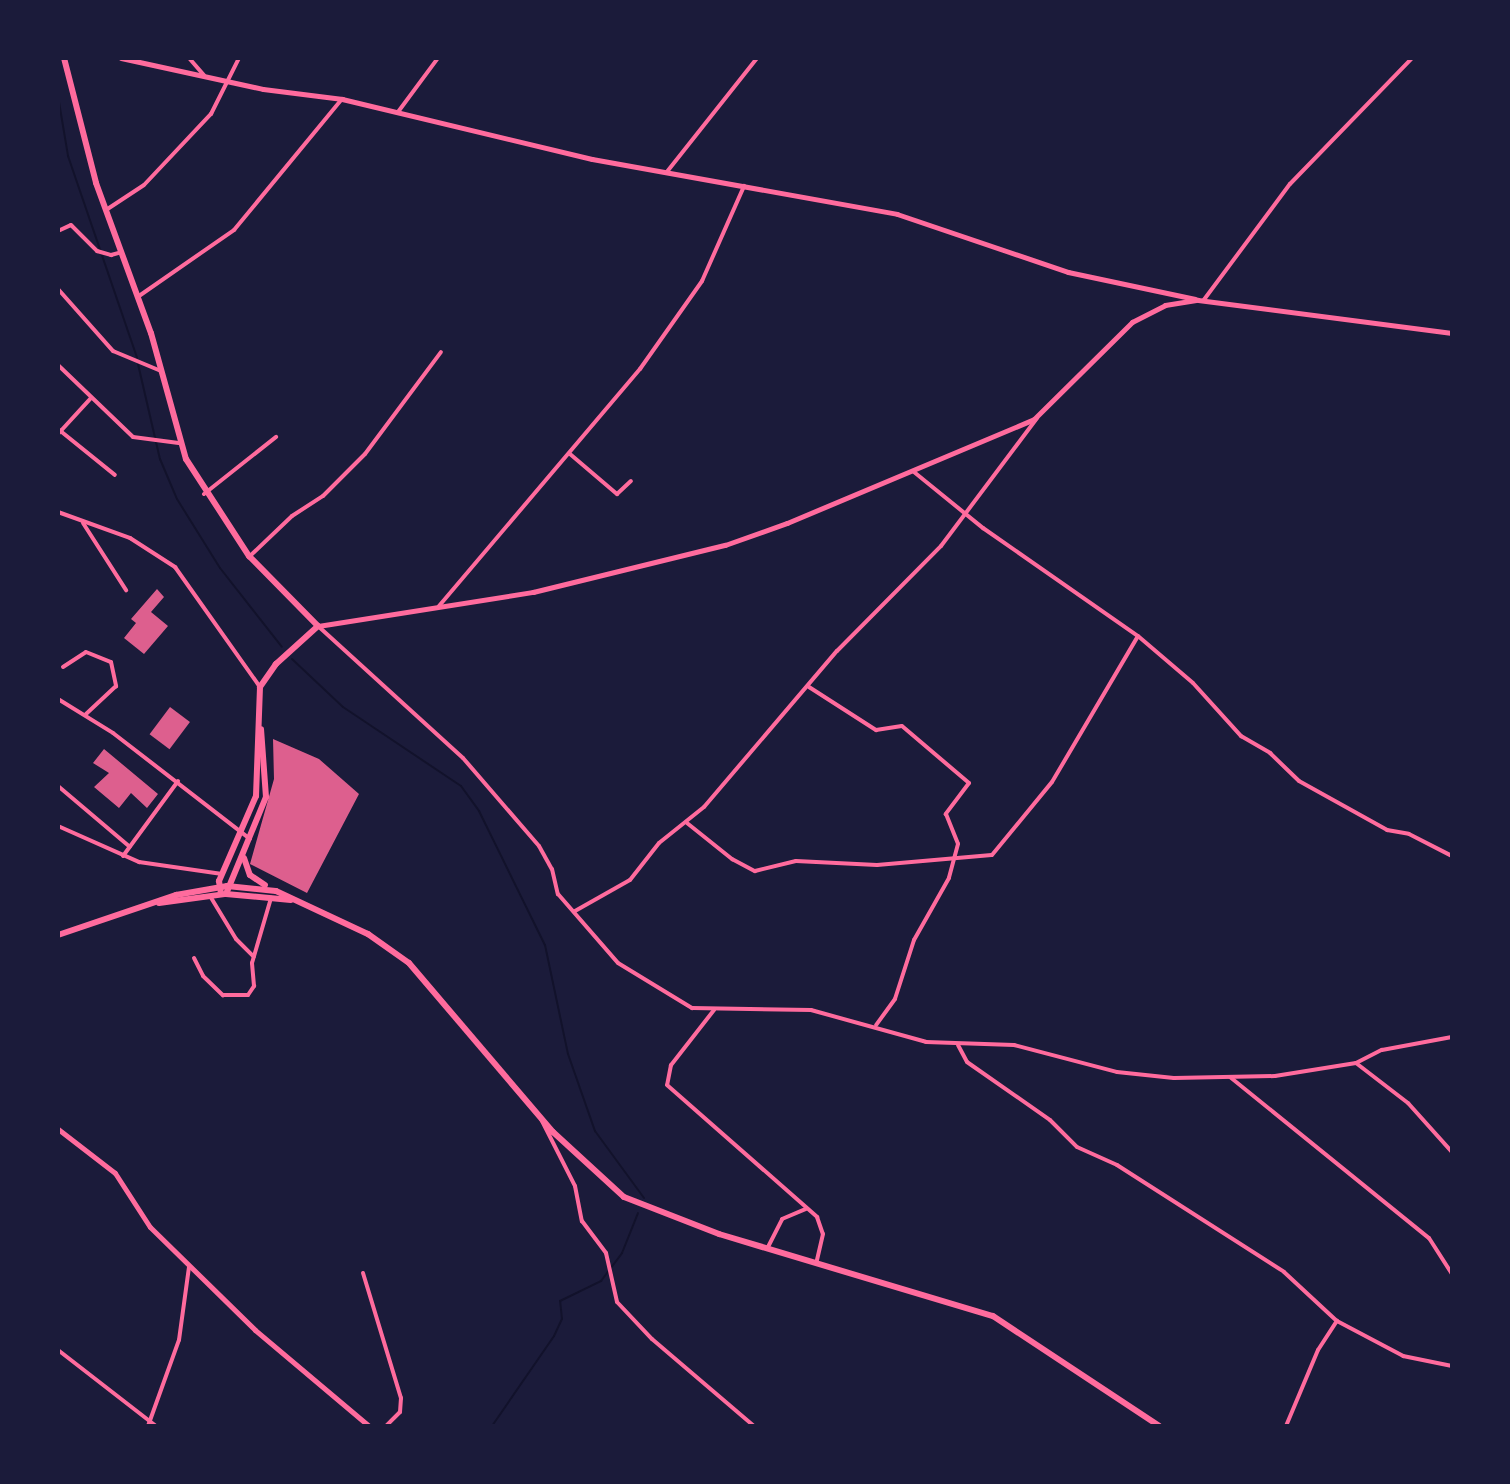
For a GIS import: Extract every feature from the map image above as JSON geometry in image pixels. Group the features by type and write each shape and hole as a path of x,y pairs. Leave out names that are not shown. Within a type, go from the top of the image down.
{"main road":[{"path":"64,58 105,210 139,296 179,443 204,494 249,556 318,626 276,664 260,687 256,796 222,874 223,891"},
{"path":"133,907 210,896 223,891 251,840 268,782 260,726"},
{"path":"244,855 250,875 274,893 368,934 409,963 540,1116 596,1176 624,1197 768,1247 1011,1324 1155,1425"},
{"path":"58,935 133,907 223,891 274,893"}],"street":[{"path":"121,58 342,99 666,173 897,214 1068,272 1200,300 1452,333"},
{"path":"189,58 204,75"},
{"path":"105,210 154,175 211,114 239,58"},
{"path":"398,112 438,58"},
{"path":"666,173 757,58"},
{"path":"575,911 630,880 659,843 687,823 941,546 965,513 986,492 1039,415 1140,315 1165,305 1200,300 1290,184 1412,58"},
{"path":"139,296 234,230 342,99"},
{"path":"438,608 640,369 702,281 744,186"},
{"path":"58,231 71,225 97,251 111,255 122,252"},
{"path":"58,289 113,351 161,371"},
{"path":"249,556 292,516 323,496 365,454 441,352"},
{"path":"58,365 133,437 179,443"},
{"path":"91,398 59,431 115,475"},
{"path":"318,626 533,592 725,545 914,472 1039,415"},
{"path":"204,494 276,437"},
{"path":"570,454 617,494 631,481"},
{"path":"914,472 965,513 1138,636 1199,689 1241,736 1270,753 1299,781 1387,830 1409,834 1452,856"},
{"path":"58,512 130,538 175,567 260,687"},
{"path":"81,521 126,590"},
{"path":"318,626 463,758 544,852 558,894 629,972 681,1004 714,1010 799,1009 876,1025 919,1040 958,1045 1014,1045 1136,1075 1268,1077 1356,1063 1382,1050 1452,1037"},
{"path":"687,823 732,859 755,871 796,861 955,861 992,855 1052,782 1138,636"},
{"path":"63,667 86,652 111,662 116,686 86,714"},
{"path":"809,687 876,730 902,726 968,781 946,814 958,844 955,861 914,940 895,999 876,1025"},
{"path":"58,699 86,714 178,781 251,840"},
{"path":"123,856 178,781"},
{"path":"58,786 130,847"},
{"path":"58,826 123,856 222,874"},
{"path":"194,958 218,991 236,997 248,995 254,986 254,957 274,893"},
{"path":"210,896 254,957"},
{"path":"714,1010 671,1065 667,1085 823,1226 817,1261"},
{"path":"958,1045 967,1062 1050,1120 1077,1147 1117,1165 1284,1272 1337,1321 1403,1356 1452,1366"},
{"path":"1356,1063 1408,1103 1452,1152"},
{"path":"1228,1076 1429,1238 1452,1274"},
{"path":"540,1116 575,1186 582,1221 606,1253 617,1302 664,1350 754,1426"},
{"path":"58,1129 115,1173 140,1215 255,1330 369,1426"},
{"path":"768,1247 782,1219 806,1209"},
{"path":"149,1424 179,1340 190,1264"},
{"path":"363,1273 401,1398 400,1412 386,1426"},
{"path":"1286,1426 1313,1360 1337,1321"},
{"path":"58,1350 149,1424 156,1426"}],"building":[{"path":"157,589 164,597 151,612 168,626 144,654 124,638 136,623 131,619"},
{"path":"170,707 190,722 170,749 150,734"},
{"path":"273,739 319,759 359,794 307,893 250,864 274,779"},
{"path":"104,749 158,794 147,808 131,793 119,808 94,787 109,773 93,763"}],"waterway":[{"path":"58,96 68,156 137,358"},
{"path":"138,364 160,459 177,499 220,568 282,647"},
{"path":"292,659 343,707 461,786 479,811 545,945 568,1054 595,1131 644,1198"},
{"path":"492,1426 554,1336 562,1319 560,1301 601,1281 622,1253 638,1213"}]}
